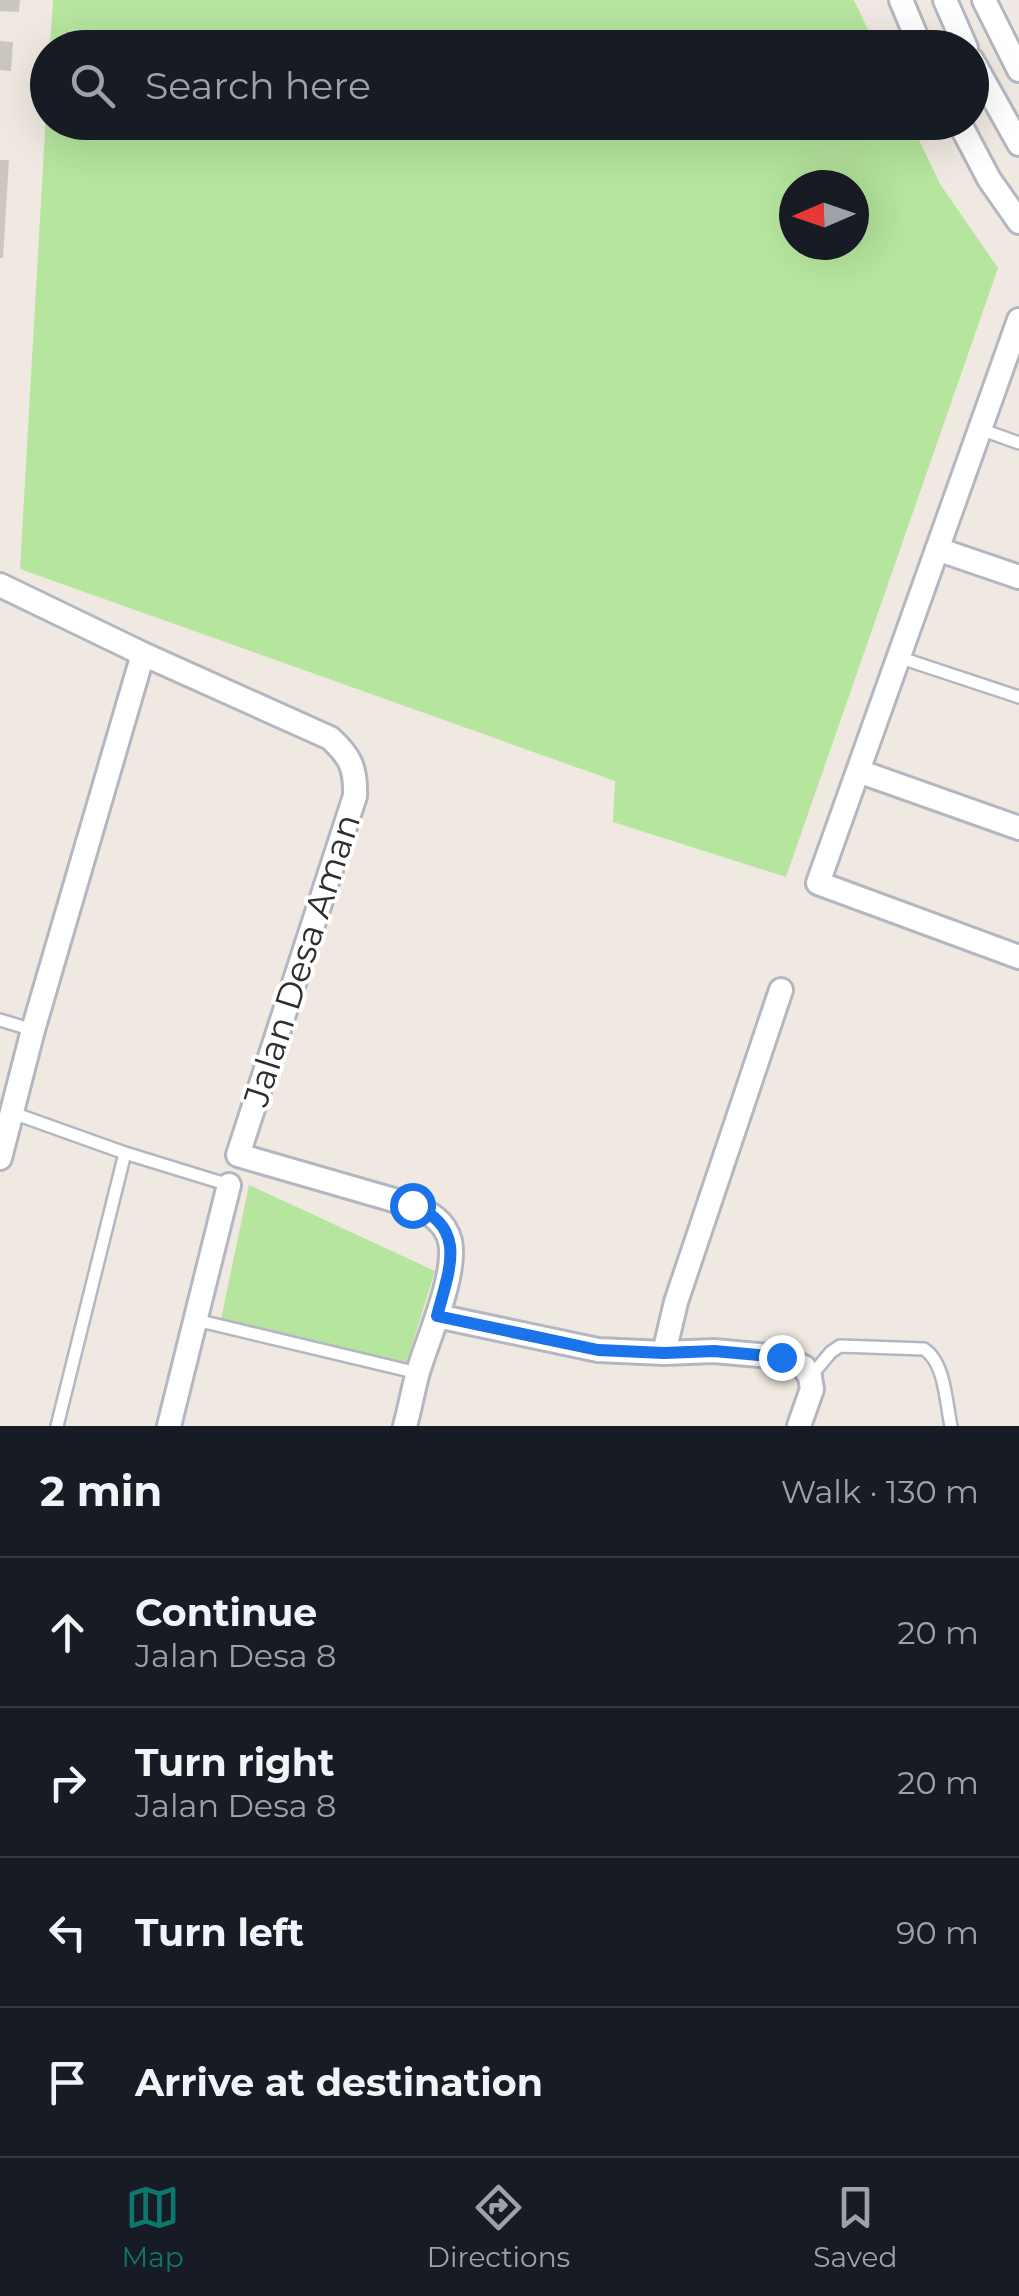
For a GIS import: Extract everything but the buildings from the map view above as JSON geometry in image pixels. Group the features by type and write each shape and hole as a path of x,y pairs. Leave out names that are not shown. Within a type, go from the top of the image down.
{"street":[{"path":"901,0 914,30"},
{"path":"946,0 958,30"},
{"path":"984,0 1019,70"},
{"path":"989,52 1005,45"},
{"path":"989,90 1019,144"},
{"path":"969,140 1019,222"},
{"path":"1019,320 818,883 1019,957"},
{"path":"938,548 1019,577"},
{"name":"Jalan Desa Aman","path":"1,589 330,738 344,750 356,777 356,796 238,1154 428,1211 446,1230 450,1244 451,1260 437,1316"},
{"path":"0,1158 33,1030 143,654"},
{"path":"858,772 1019,828"},
{"path":"664,1353 676,1302 781,990"},
{"path":"169,1426 229,1185"},
{"path":"412,1425 418,1373 437,1316 598,1350 714,1351 781,1357 804,1367 810,1377 812,1389 799,1426"}],"lane":[{"path":"980,429 1019,443"},
{"path":"898,658 1019,698"},
{"path":"0,1020 33,1030"},
{"path":"13,1113 229,1185"},
{"path":"56,1426 125,1153"},
{"path":"196,1320 418,1373"},
{"path":"810,1377 840,1346 924,1349 932,1354 939,1370 951,1426"}],"green space":[{"path":"53,0 854,0 868,30 51,30"},
{"path":"44,140 919,140 940,184 998,268 786,877 613,822 615,781 20,569"},
{"path":"249,1185 435,1271 405,1368 221,1319"}],"route":[{"path":"412,1205 437,1219 450,1244 451,1260 437,1316 598,1350 714,1351 781,1357"}]}
